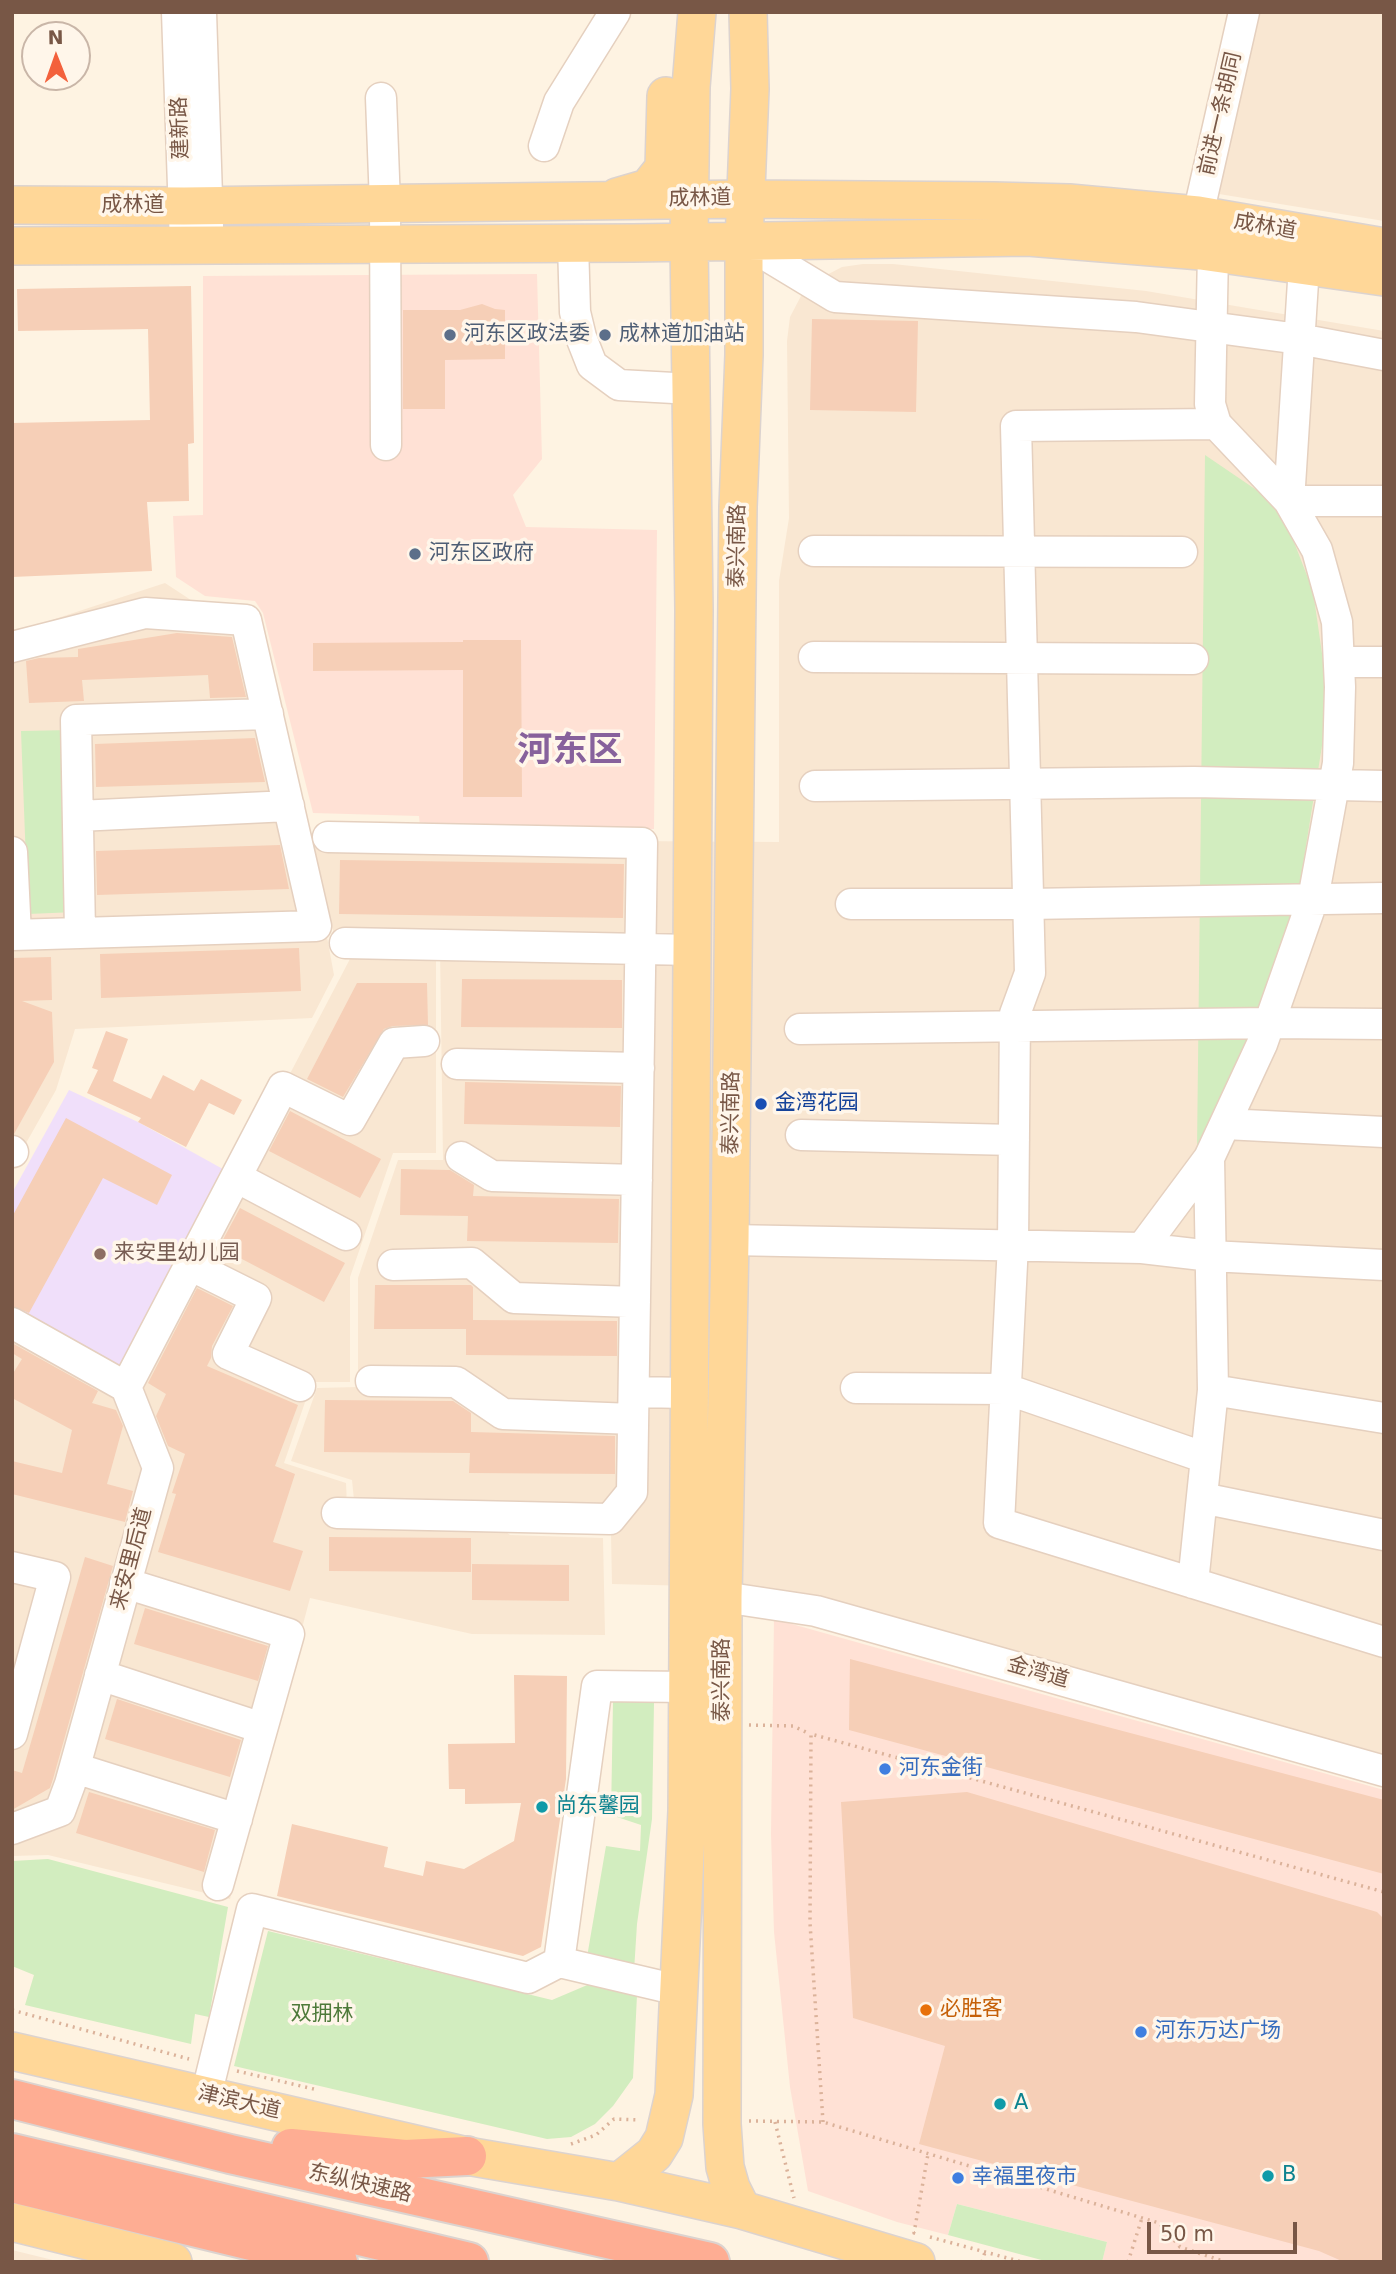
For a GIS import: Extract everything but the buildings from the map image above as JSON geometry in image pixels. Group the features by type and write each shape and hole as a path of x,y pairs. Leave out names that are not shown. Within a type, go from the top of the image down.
{"highway":[{"name":"东纵快速路","path":"12,2099 230,2154 710,2262"},
{"path":"230,2154 286,2148 405,2159 467,2156"},
{"path":"12,2153 469,2262"},
{"path":"12,2183 338,2262"}],"main road":[{"path":"598,202 648,188 664,168 667,61 671,28 677,12"},
{"path":"699,12 708,55 707,169 717,217"},
{"name":"泰兴南路","path":"619,2182 654,2154 664,2138 674,2095 677,2052 687,1811 693,950 692,389 717,217 750,89 748,12"},
{"name":"成林道","path":"12,205 598,202 717,217 819,239 1028,237 1213,252 1384,277"},
{"name":"成林道","path":"12,247 586,243 667,231 717,217 1069,203 1198,215 1384,247"},
{"name":"泰兴南路","path":"717,217 744,355 737,618 723,1597 722,2121 725,2167 741,2210"},
{"name":"津滨大道","path":"12,2051 210,2081 467,2156 619,2182 925,2250"},
{"path":"12,2222 173,2262"}],"street":[{"name":"建新路","path":"177,12 197,244"},
{"name":"建新路","path":"195,206 201,12"},
{"path":"544,146 559,102 615,12"},
{"name":"前进一条胡同","path":"1198,215 1244,12"},
{"path":"381,98 385,204 386,446"},
{"path":"717,217 835,297 1136,317 1299,339 1384,355"},
{"path":"586,243 575,312 592,365 620,384 692,389"},
{"path":"1142,1248 1209,1158 1270,1023 1313,899 1338,763 1337,622 1317,550 1289,501 1216,424 1210,404 1213,252"},
{"path":"1289,501 1304,265"},
{"path":"1216,424 1016,426 1030,973 1015,1014 1013,1244 999,1523 1384,1642"},
{"path":"1289,501 1384,501"},
{"path":"814,551 1182,552"},
{"path":"12,648 145,613 246,620 316,926 14,935 12,852"},
{"path":"814,657 1193,659"},
{"path":"1339,662 1384,663"},
{"path":"80,932 76,720 268,713"},
{"path":"815,786 1194,782 1384,786"},
{"path":"78,816 289,806"},
{"path":"328,837 642,843 632,1492 610,1519 337,1513"},
{"path":"851,904 1384,898"},
{"path":"345,943 693,950"},
{"path":"800,1030 1270,1023 1384,1024"},
{"path":"12,1323 126,1387 283,1087 350,1120 394,1043 424,1041"},
{"path":"457,1064 639,1068"},
{"path":"1225,1124 1384,1132"},
{"path":"801,1135 1014,1140"},
{"path":"461,1157 492,1176 637,1180"},
{"path":"1193,1583 1213,1390 1209,1158"},
{"path":"236,1177 346,1235"},
{"path":"730,1240 1142,1248 1211,1256 1384,1265"},
{"path":"393,1265 472,1263 514,1298 635,1302"},
{"path":"190,1265 256,1298 228,1354 300,1387"},
{"path":"371,1381 456,1382 503,1414 634,1406 688,1393"},
{"name":"来安里后道","path":"12,1829 60,1811 75,1768 158,1468 126,1387"},
{"path":"856,1388 1006,1389 1206,1458"},
{"path":"1213,1390 1384,1418"},
{"path":"1202,1498 1384,1535"},
{"path":"12,1567 55,1577 22,1663 12,1734"},
{"path":"125,1583 289,1634 218,1885"},
{"name":"金湾道","path":"688,1595 723,1597 816,1611 1384,1771"},
{"path":"100,1675 262,1728"},
{"path":"559,1962 597,1686 688,1687"},
{"path":"75,1768 237,1819"},
{"path":"210,2081 251,1909 528,1978 559,1962 678,1990"}],"path":[{"path":"723,1724 793,1726 811,1734 1384,1892"},
{"path":"811,1734 810,1923 823,2122"},
{"path":"12,2010 210,2081 320,2091"},
{"path":"559,2148 596,2135 614,2119 668,2120"},
{"path":"722,2121 823,2122 1160,2223 1181,2247 1227,2262"},
{"path":"775,2122 794,2198"},
{"path":"928,2154 914,2233 925,2250 985,2252 1022,2262"},
{"path":"1128,2262 1142,2218"},
{"path":"982,2262 985,2252"}],"shaded area":[{"path":"1253,12 1384,12 1384,221 1219,194"},
{"name":"金湾花园","path":"893,264 1146,291 1384,331 1384,1754 774,1588 612,1584 611,1534 354,1500 352,1480 291,1461 317,1388 358,1387 358,1278 398,1160 443,1160 440,948 338,950 310,839 779,842 779,581 789,518 787,341 790,317 801,296 819,279 842,267"},
{"name":"河东区政府","path":"537,274 542,459 513,495 526,527 657,530 654,829 420,827 419,816 313,813 263,613 255,601 205,596 176,577 173,516 203,515 203,276"},
{"path":"165,583 200,606 254,614 334,975 312,1018 75,1029 56,1090 12,1168 12,633"},
{"path":"436,955 436,1153 393,1153 350,1277 350,1382 312,1382 284,1463 346,1483 347,1506 478,1510 510,1535 603,1538 605,1635 472,1634 310,1598 230,1899 48,1855 12,1856 12,1333 122,1395 351,957"},
{"name":"来安里幼儿园","path":"69,1090 138,1122 230,1173 125,1376 12,1315 12,1193"},
{"path":"774,1619 1384,1790 1384,2262 1102,2262 1107,2242 957,2204 948,2235 897,2222 808,2191 790,2087 774,1932 771,1834"},
{"path":"12,2250 61,2262 12,2262"}],"green space":[{"path":"1205,455 1280,506 1313,591 1329,702 1298,896 1230,1091 1197,1148"},
{"path":"71,730 76,912 28,914 21,731"},
{"path":"613,1701 654,1703 652,1819 637,1924 634,1971 587,1957 606,1846 640,1851 641,1825 611,1815"},
{"path":"48,1859 228,1907 209,2017 195,2014 191,2044 25,2005 34,1975 12,1966 12,1861"},
{"name":"双拥林","path":"268,1931 552,2000 592,1983 637,1995 633,2078 613,2106 595,2124 571,2137 547,2139 234,2066"},
{"path":"957,2204 1107,2242 1102,2262 1049,2262 948,2235"}],"place":[{"name":"河东区政法委","path":"450,335"},
{"name":"成林道加油站","path":"605,335"},
{"name":"河东区政府","path":"415,554"},
{"name":"金湾花园","path":"761,1104"},
{"name":"来安里幼儿园","path":"100,1254"},
{"name":"河东金街","path":"885,1769"},
{"name":"尚东馨园","path":"542,1807"},
{"name":"必胜客","path":"926,2010"},
{"name":"河东万达广场","path":"1141,2032"},
{"name":"A","path":"1000,2104"},
{"name":"B","path":"1268,2176"},
{"name":"幸福里夜市","path":"958,2178"}],"district":[{"name":"河东区","path":"570,752"}]}
